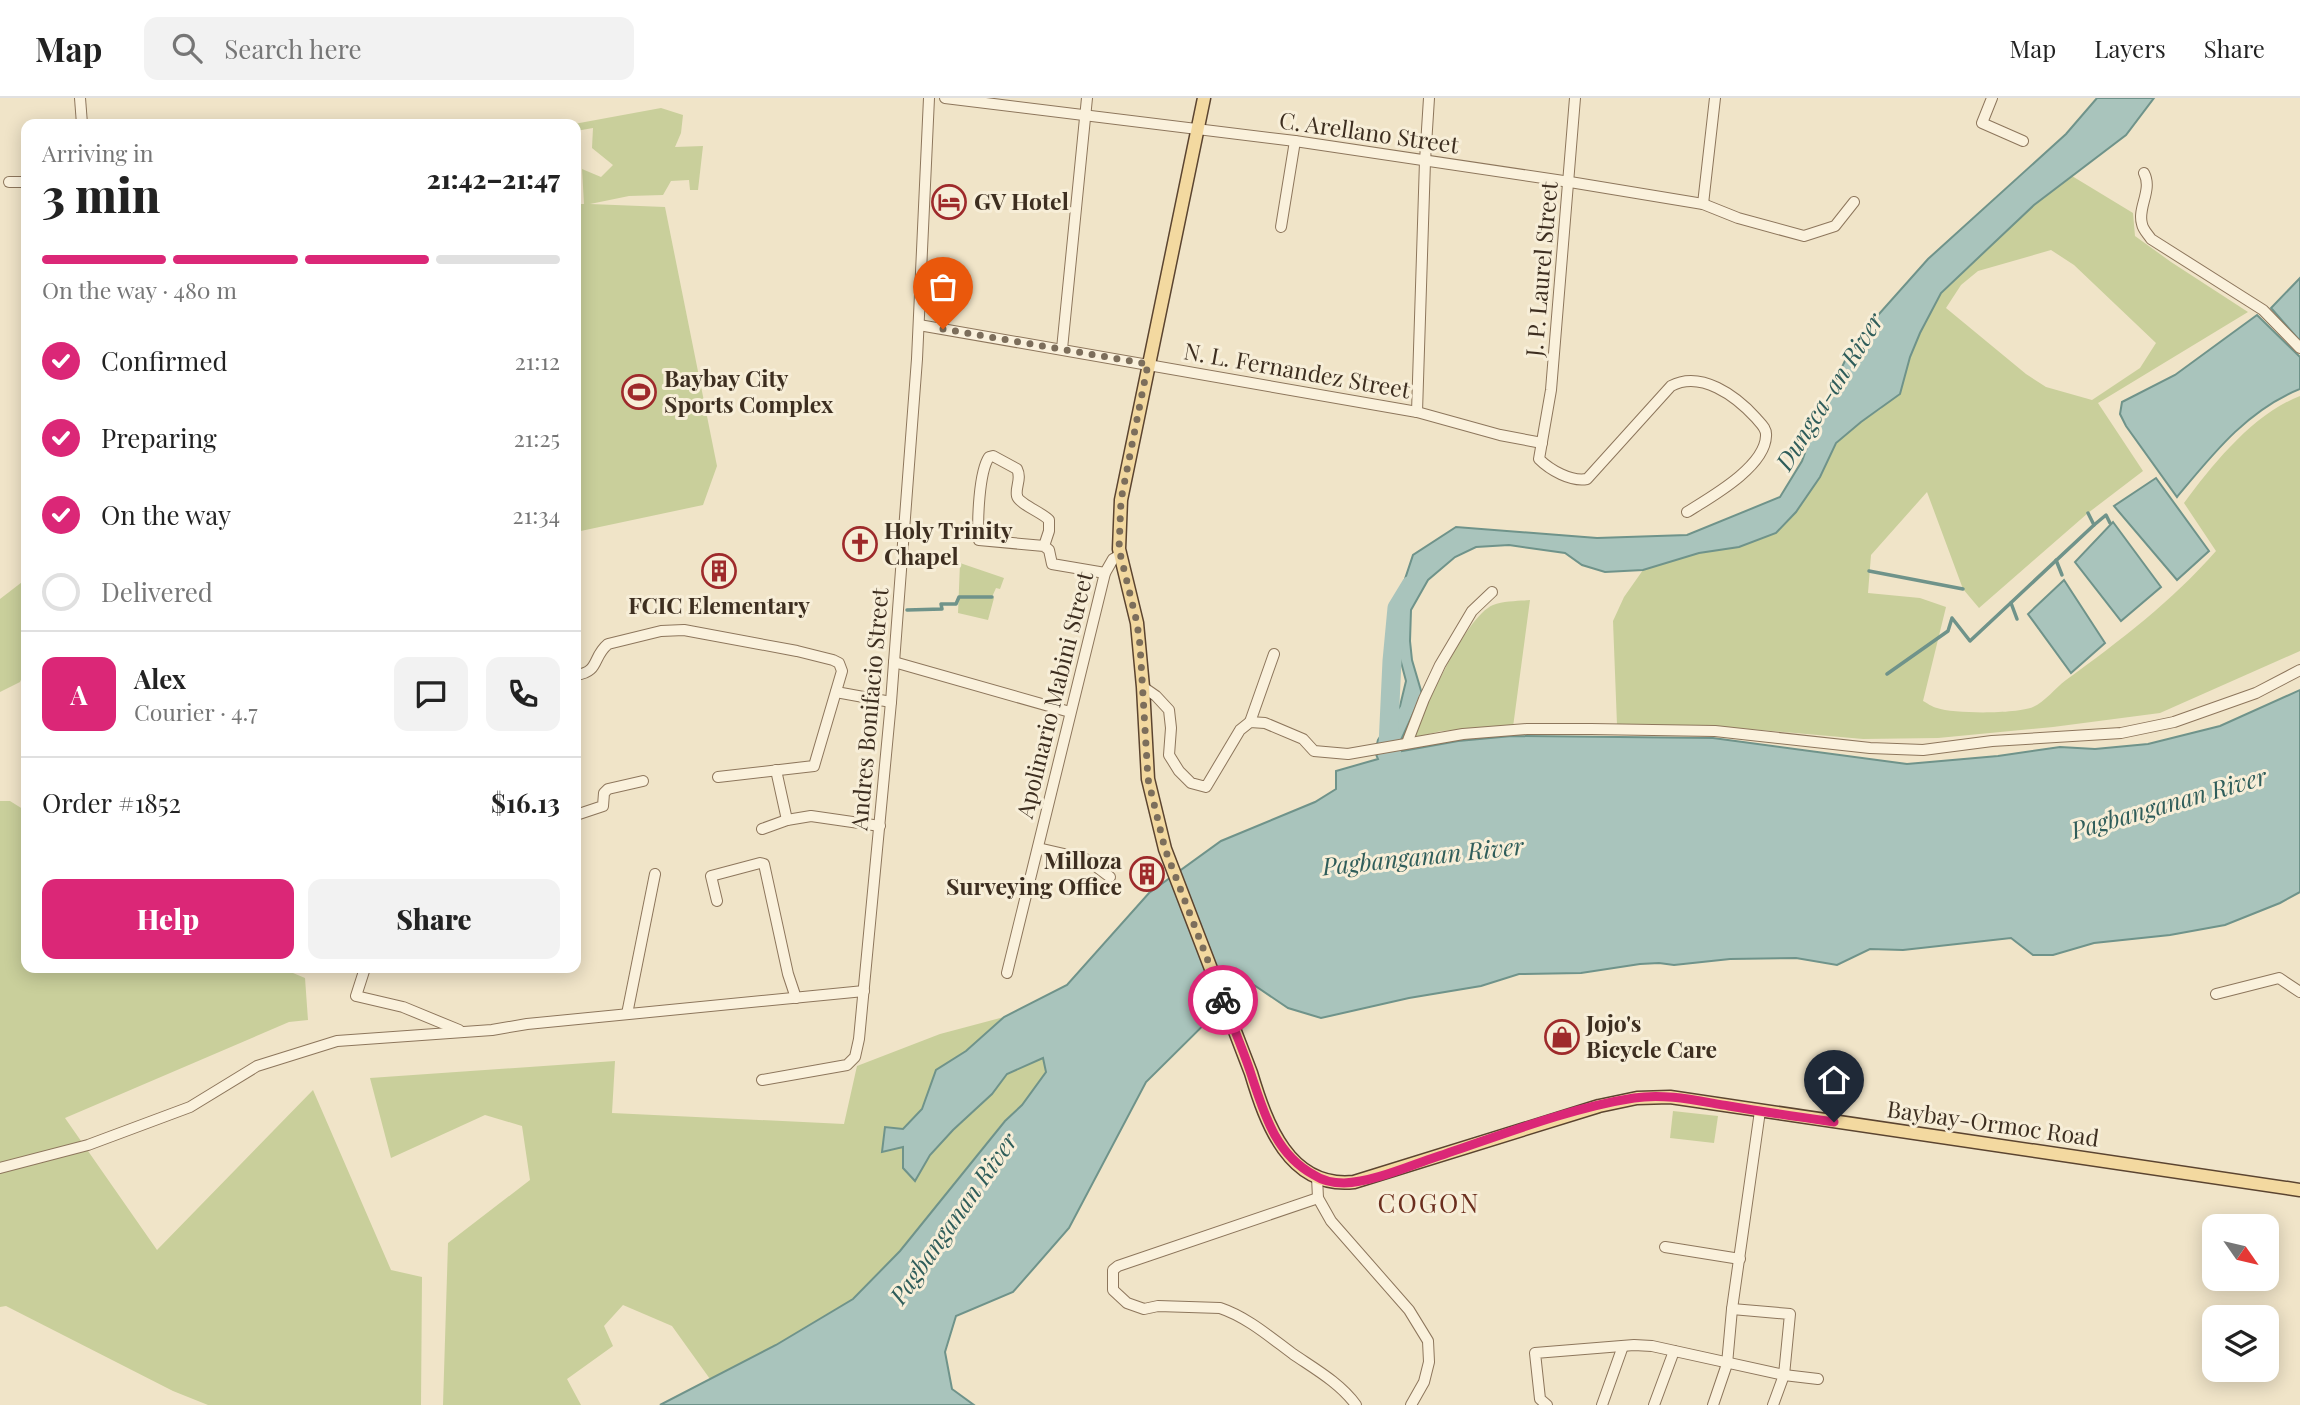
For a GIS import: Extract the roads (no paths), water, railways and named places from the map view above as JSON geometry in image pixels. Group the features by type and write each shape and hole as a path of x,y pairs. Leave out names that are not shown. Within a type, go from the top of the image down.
{"main road":[{"name":"Apolinario Mabini Street","path":"1119,552 1121,500 1204,98"},
{"name":"Baybay-Ormoc Road","path":"1119,552 1137,623 1148,779 1165,849 1260,1102 1279,1144 1294,1161 1317,1177 1333,1182 1354,1182 1599,1105 1637,1098 1670,1097 2300,1190"}],"street":[{"path":"80,98 82,119"},
{"name":"Andres Bonifacio Street","path":"762,1080 851,1063 859,1039 894,662 919,325 929,98"},
{"name":"C. Arellano Street","path":"945,98 1295,141 1570,181 1703,204 1738,218 1804,236 1835,226 1854,202"},
{"path":"1062,349 1087,98"},
{"path":"1417,412 1429,98"},
{"name":"J. P. Laurel Street","path":"1542,443 1551,390 1575,98"},
{"path":"1703,204 1715,98"},
{"path":"1992,98 1982,123 2022,141"},
{"path":"1281,227 1295,141"},
{"path":"2144,173 2147,188 2141,221 2151,239 2263,310 2300,348"},
{"path":"9,182 21,181"},
{"name":"N. L. Fernandez Street","path":"919,325 1417,412 1500,435 1542,443"},
{"path":"1542,443 1539,459 1544,464 1569,478 1587,479 1671,386 1680,381 1711,385 1726,391 1744,405 1764,427 1767,434 1764,444 1749,470 1687,512"},
{"path":"1044,546 1049,520 1020,501 1017,496 1017,468 993,456 989,457 986,460 981,491 979,540 1044,546 1049,550 1052,564 1105,573"},
{"name":"Apolinario Mabini Street","path":"1007,972 1105,573 1119,552"},
{"path":"1404,744 1440,665 1472,611 1492,592"},
{"path":"581,674 591,670 601,650 608,644 661,631 679,630 797,650 836,661 842,671 815,765 811,768 718,777"},
{"path":"1143,687 1169,710 1169,755 1191,783 1206,788 1240,730 1251,722 1274,654"},
{"path":"894,662 1070,712"},
{"path":"1251,722 1265,723 1303,739 1314,751 1348,754 1463,734 1527,729 1665,729 1923,751 1992,741 2121,733 2174,722 2256,693 2300,670"},
{"path":"836,692 891,702"},
{"path":"776,770 787,820"},
{"path":"581,812 605,805 604,793 608,789 643,781"},
{"path":"762,829 787,820 811,816 880,825"},
{"path":"1038,848 1086,859 1110,877"},
{"path":"717,901 711,876 764,864 788,974 796,998"},
{"path":"627,1014 655,874"},
{"path":"363,973 356,996 403,1007 463,1031"},
{"path":"2216,994 2279,978 2300,992"},
{"path":"0,1168 88,1144 190,1107 257,1066 337,1041 864,991"},
{"path":"1713,1405 1727,1364 1760,1111"},
{"path":"1317,1177 1318,1198 1331,1221 1409,1310 1428,1341 1429,1362 1424,1382 1410,1405"},
{"path":"1318,1198 1118,1266 1113,1270 1113,1290 1127,1304 1144,1309 1158,1306 1220,1308 1244,1318 1326,1377 1356,1405"},
{"path":"1665,1247 1740,1259"},
{"path":"1732,1310 1790,1314 1784,1375 1773,1405"},
{"path":"1602,1405 1623,1346"},
{"path":"1546,1405 1540,1399 1535,1353 1651,1346 1727,1364 1818,1379"},
{"path":"1654,1405 1674,1351"}],"water":[{"name":"Pagbanganan River","path":"2097,98 2154,98 2126,135 2034,205 1941,293 1910,357 1900,394 1836,443 1820,477 1796,512 1776,533 1739,547 1699,553 1643,570 1605,572 1582,565 1565,553 1509,545 1476,547 1455,557 1428,580 1411,610 1412,660 1422,694 1400,742 1402,751 1458,741 1512,736 1713,738 1907,764 2060,747 2095,749 2148,744 2220,726 2300,690 2300,892 2225,925 2170,935 2094,943 2053,955 2033,955 2011,938 1903,950 1870,949 1837,965 1796,958 1730,959 1674,965 1640,964 1581,973 1519,974 1481,986 1409,998 1321,1018 1288,1008 1248,981 1146,1082 1069,1228 1013,1292 956,1316 945,1352 952,1389 974,1405 660,1405 776,1345 853,1299 900,1251 1005,1121 1022,1105 1046,1072 1043,1058 1007,1074 992,1094 930,1155 915,1181 903,1168 903,1147 882,1152 885,1127 903,1129 922,1109 936,1070 966,1051 1004,1017 1067,985 1149,893 1221,841 1315,802 1336,789 1336,771 1378,759 1375,752 1378,740 1400,706 1406,681 1397,647 1398,600 1413,555 1456,527 1597,538 1687,535 1780,497 1802,461 1817,419 1854,342 1928,259 2066,134"},
{"path":"2300,278 2300,341 2271,308"},
{"path":"2257,315 2300,357 2300,389 2281,398 2247,421 2217,450 2177,497 2126,426 2120,414 2122,402 2175,375"},
{"path":"2156,478 2209,551 2177,580 2114,506"},
{"path":"2113,522 2161,587 2121,621 2075,562"},
{"path":"2064,580 2105,643 2071,673 2028,614"}],"waterway":[{"path":"1887,674 1948,631 1952,618 1970,641 2094,525 2088,513"},
{"path":"2094,525 2106,515 2110,523"},
{"path":"2056,560 2062,575"},
{"path":"1869,571 1963,589"},
{"name":"Dungca-an River","path":"1388,746 1397,608 1411,585"},
{"path":"907,610 942,609 941,604 956,604 959,597 992,597"},
{"path":"2011,603 2017,619"}],"place":[{"name":"GV Hotel","path":"949,202"},
{"name":"Baybay City Sports Complex","path":"639,392"},
{"name":"Holy Trinity Chapel","path":"860,544"},
{"name":"FCIC Elementary","path":"719,571"},
{"name":"Milloza Surveying Office","path":"1147,874"},
{"name":"Jojo's Bicycle Care","path":"1562,1037"}],"district":[{"name":"COGON","path":"1429,1204"}]}
